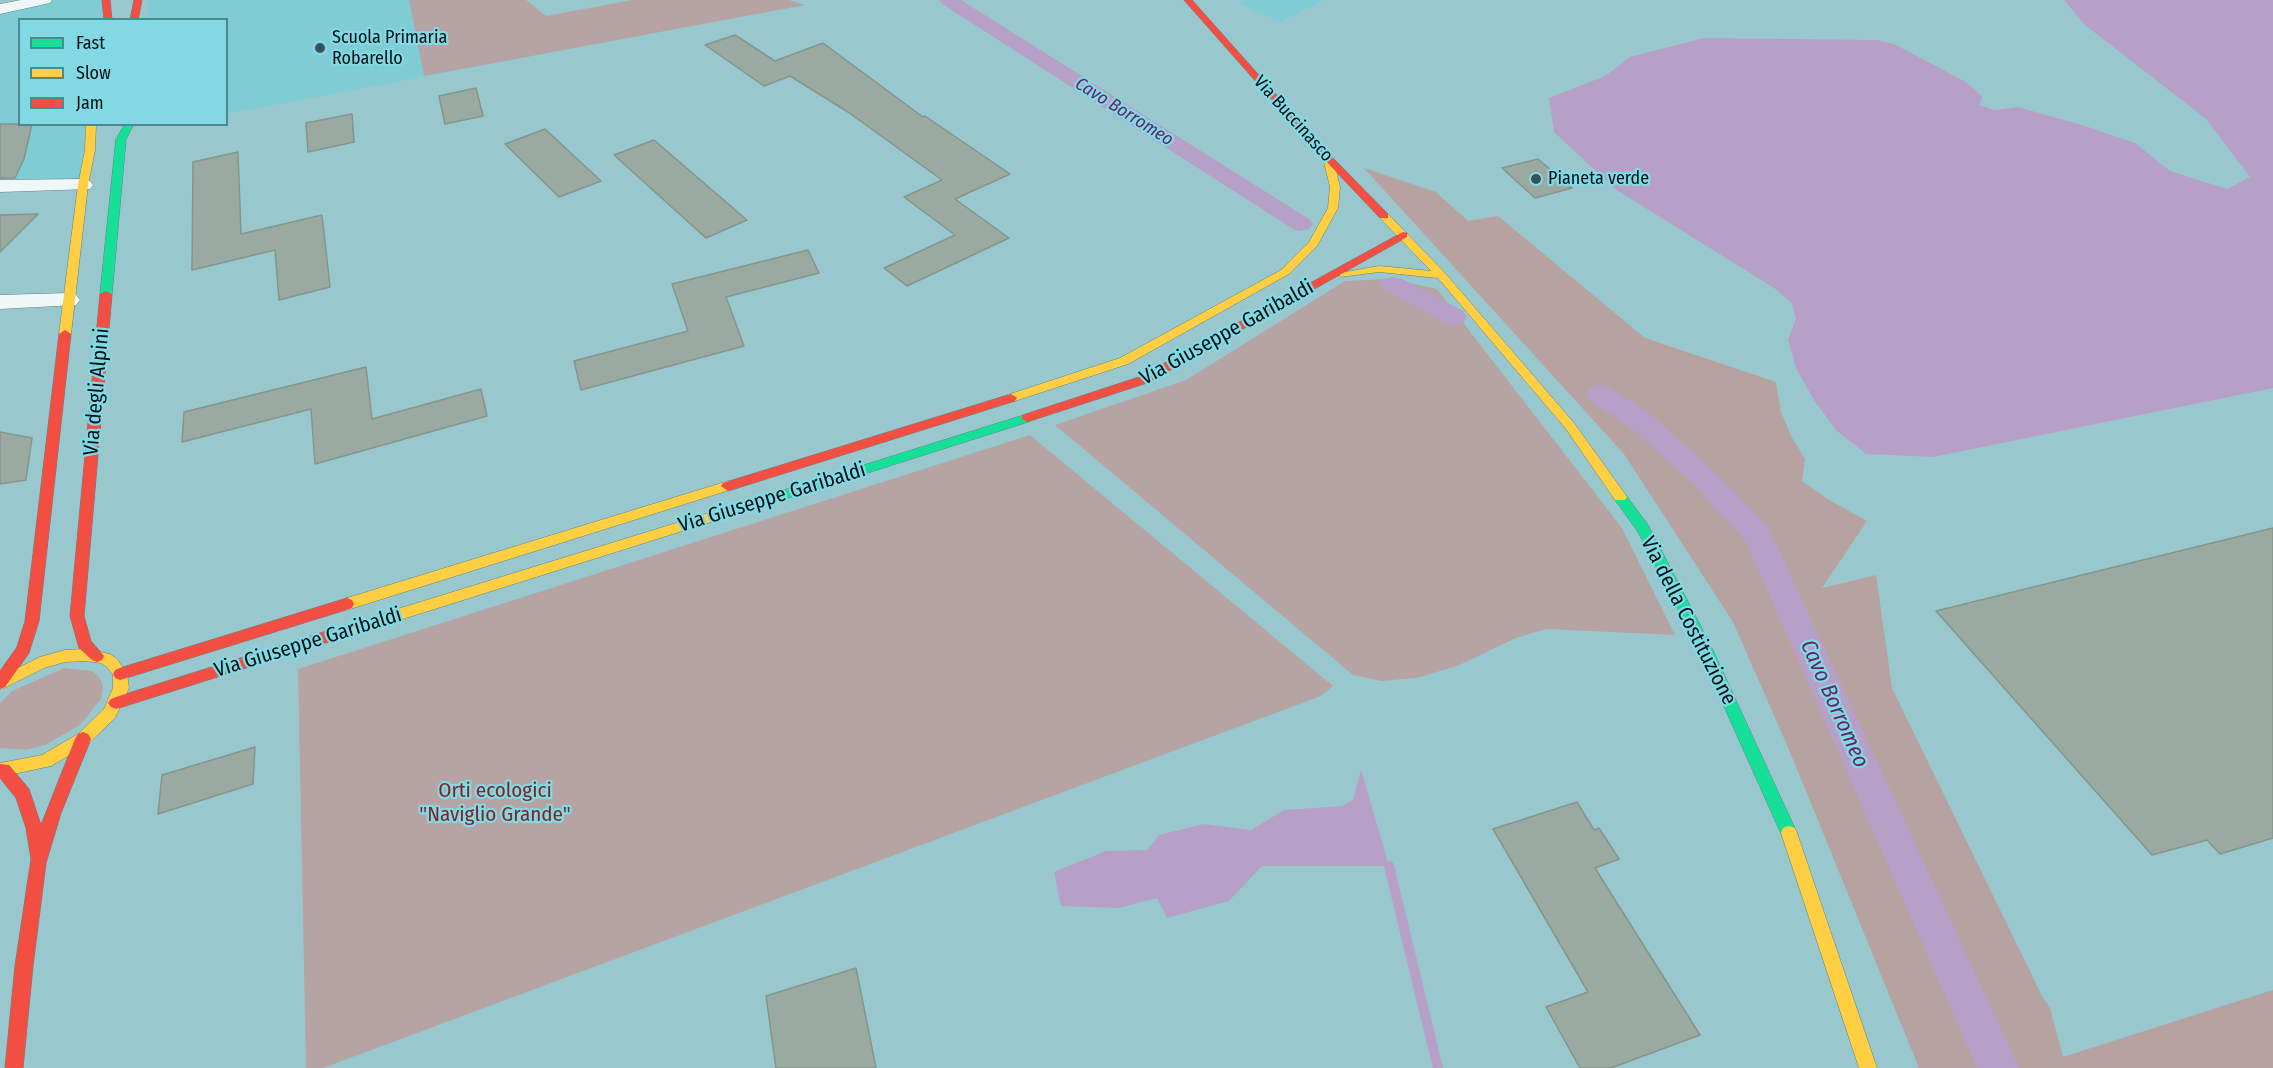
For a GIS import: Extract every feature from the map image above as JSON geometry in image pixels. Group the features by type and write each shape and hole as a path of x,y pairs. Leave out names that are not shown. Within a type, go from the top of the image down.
{"street":[{"path":"0,9 44,0"},
{"path":"106,0 108,18"},
{"path":"134,18 138,0"},
{"name":"Via Buccinasco","path":"1188,0 1328,158 1403,235"},
{"path":"0,684 17,663 24,649 32,621 83,185 90,150 105,126"},
{"name":"Via degli Alpini","path":"120,674 112,663 97,656 84,645 77,616 122,139 129,126"},
{"path":"1313,244 1332,208 1335,187 1328,158"},
{"path":"0,186 83,185"},
{"path":"1370,220 1388,220"},
{"path":"1313,244 1337,229"},
{"name":"Via Giuseppe Garibaldi","path":"116,703 1143,380 1403,235"},
{"name":"Via della Costituzione","path":"1403,235 1441,275 1570,426 1643,529 1703,644 1787,828 1868,1068"},
{"name":"Via Giuseppe Garibaldi","path":"120,674 1083,376 1154,346 1266,284 1285,272 1313,244"},
{"path":"1328,278 1379,269 1441,275"},
{"path":"0,302 69,300"},
{"path":"0,684 28,668 53,659 76,654 97,656"},
{"path":"2,770 45,761 83,739 103,722 116,703 121,688 120,674"},
{"path":"14,1068 24,966 38,863 53,813 83,739"},
{"path":"2,770 16,783 27,804 34,828 38,863"}],"shaded area":[{"path":"47,0 103,0 104,18 18,18 18,126 86,126 80,182 0,183 0,10"},
{"path":"149,0 526,0 582,47 228,114 228,18 147,18"},
{"path":"1240,0 1324,0 1281,22 1239,4 1242,2"},
{"path":"2064,0 2273,0 2273,388 1933,457 1866,454 1837,431 1815,402 1796,368 1788,340 1796,318 1791,302 1774,288 1615,189 1554,132 1549,98 1605,76 1630,57 1704,38 1877,40 1894,44 1966,82 1982,96 1980,105 1994,110 2018,107 2135,143 2170,171 2227,189 2250,177 2206,119 2085,25"},
{"path":"1364,168 1436,192 1468,221 1498,216 1645,338 1776,382 1781,412 1791,436 1805,459 1802,481 1829,500 1867,521 1822,588 1876,575 1892,688 2042,996 2050,1008 2063,1057 2273,990 2273,1068 1919,1068 1790,752 1733,622 1624,454"},
{"path":"1361,769 1389,866 1262,866 1229,901 1167,918 1157,898 1119,908 1061,906 1054,872 1106,851 1147,850 1159,835 1203,824 1251,830 1284,810 1342,806 1353,800"}],"green space":[{"path":"409,0 526,0 546,16 632,0 789,0 805,5 424,76"},
{"path":"1389,279 1437,289 1622,528 1675,635 1546,629 1516,638 1457,666 1416,678 1381,681 1353,675 1055,425 1186,380 1345,281"},
{"name":"Orti ecologici \"Naviglio Grande\"","path":"1030,435 1333,686 1321,696 323,1068 306,1068 298,669"},
{"path":"64,668 92,671 100,678 103,687 101,699 80,725 45,745 27,750 0,748 0,703 12,691"}],"building":[{"path":"735,35 775,61 823,43 923,117 925,116 1010,174 955,199 1009,238 907,286 884,268 955,235 904,197 942,180 848,112 790,76 764,86 705,45"},
{"path":"476,88 483,116 445,124 439,96"},
{"path":"352,114 354,142 308,152 306,123"},
{"path":"0,124 32,126 24,159 15,178 0,178"},
{"path":"545,129 601,181 559,197 505,144"},
{"path":"654,140 747,220 706,238 614,155"},
{"path":"238,152 241,234 322,215 330,287 279,300 275,250 192,270 193,162"},
{"path":"1538,159 1572,188 1535,198 1502,168"},
{"path":"38,214 0,252 0,215"},
{"path":"808,250 819,273 726,297 744,346 581,390 574,361 688,331 672,284"},
{"path":"366,367 372,419 481,389 487,416 315,464 311,409 182,442 184,412"},
{"path":"0,432 32,438 26,480 0,484"},
{"path":"2273,528 2273,838 2220,854 2207,840 2152,855 1936,611"},
{"path":"255,747 253,784 158,814 162,775"},
{"path":"1577,802 1594,830 1599,828 1619,859 1595,868 1700,1035 1611,1068 1580,1068 1546,1007 1588,992 1493,829"},
{"path":"856,968 876,1068 776,1068 766,996"}],"waterway":[{"name":"Cavo Borromeo","path":"948,0 1301,224"},
{"name":"Cavo Borromeo","path":"1393,284 1454,317"},
{"name":"Cavo Borromeo","path":"1599,394 1637,418 1666,443 1707,481 1758,536 1998,1068"},
{"path":"1389,866 1438,1068"}],"traffic: fast":[{"path":"106,294 121,139 129,126"},
{"path":"741,508 1027,418"},
{"path":"1620,497 1643,529 1703,644 1789,833"}],"traffic: slow":[{"path":"65,334 83,185 90,150 91,126"},
{"path":"1011,398 1124,361 1285,272 1313,244 1333,208 1335,187 1328,158"},
{"path":"1384,216 1441,275 1570,426 1620,497"},
{"path":"1344,275 1379,269 1441,275"},
{"path":"347,604 728,486"},
{"path":"336,634 741,508"},
{"path":"0,770 45,761 83,739 110,713 121,688 120,674 112,663 105,658 85,655 65,656 40,663 2,683"},
{"path":"1789,833 1868,1068"}],"traffic: jam":[{"path":"106,0 108,18"},
{"path":"134,18 138,0"},
{"path":"1188,0 1328,158 1384,216"},
{"path":"1027,418 1143,380 1403,235"},
{"path":"97,656 84,644 77,616 106,294"},
{"path":"0,683 24,649 32,621 65,334"},
{"path":"728,486 1011,398"},
{"path":"120,674 347,604"},
{"path":"116,703 336,634"},
{"path":"14,1068 24,966 38,863 53,813 83,739"},
{"path":"3,770 23,794 34,828 37,855"}],"place":[{"name":"Scuola Primaria Robarello","path":"320,48"},
{"name":"Pianeta verde","path":"1536,179"}]}
